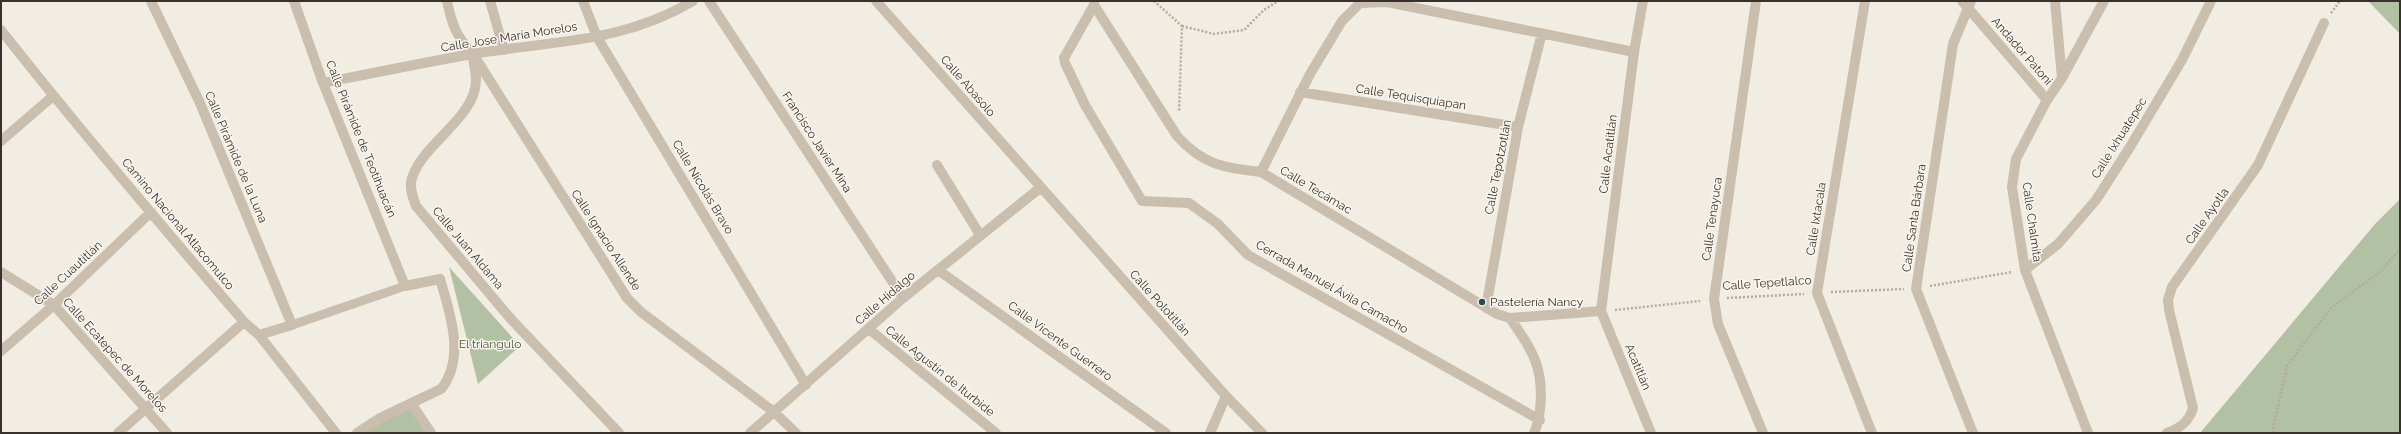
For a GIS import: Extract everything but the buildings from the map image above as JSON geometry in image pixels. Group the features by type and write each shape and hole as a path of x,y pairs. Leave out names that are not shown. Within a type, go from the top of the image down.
{"street":[{"name":"Calle Pirámide de la Luna","path":"151,1 200,103 292,325"},
{"name":"Calle Pirámide de Teotihuacán","path":"294,1 324,83 405,286"},
{"name":"Calle Ignacio Allende","path":"447,1 452,26 472,54 627,298 641,312 774,412 796,433"},
{"path":"490,1 504,50"},
{"name":"Calle Nicolás Bravo","path":"582,1 598,37 806,385"},
{"name":"Calle Jose María Morelos","path":"324,83 472,54 598,37 636,28 670,14 694,1"},
{"name":"Francisco Javier Mina","path":"709,1 903,298"},
{"name":"Calle Abasolo","path":"876,1 1040,188"},
{"name":"Calle Tecámac","path":"1510,318 1486,308 1261,172 1300,92 1342,20 1355,6 1366,1 1387,1 1634,52"},
{"name":"Calle Acatitlán","path":"1601,311 1634,52 1643,1"},
{"name":"Calle Tenayuca","path":"1756,1 1714,299 1718,324 1763,433"},
{"name":"Calle Ixtacala","path":"1817,293 1865,1"},
{"path":"2055,1 2062,78"},
{"name":"Calle Chalmita","path":"2088,433 2025,270 2012,187 2016,159 2047,100 2062,78 2104,1"},
{"name":"Calle Ixhuatepec","path":"2025,270 2058,244 2096,200 2130,147 2182,60 2211,1"},
{"name":"Cerrada Manuel Ávila Camacho","path":"1261,172 1230,169 1207,161 1191,151 1177,136 1094,3 1064,58 1065,63 1085,105 1142,200 1189,203 1218,224 1248,255 1540,420"},
{"name":"Andador Patoni","path":"1968,4 2047,100"},
{"name":"Calle Santa Bárbara","path":"1968,4 1953,44 1916,289 1973,433"},
{"name":"Calle Ayotla","path":"2167,433 2179,428 2187,421 2193,408 2169,310 2168,300 2172,288 2258,165 2324,23"},
{"name":"Camino Nacional Atlacomulco","path":"1,30 53,96 244,322 259,335 336,433"},
{"name":"Calle Tepotzotlán","path":"1486,308 1518,127 1542,33"},
{"name":"Calle Juan Aldama","path":"472,54 476,80 474,92 468,106 417,168 411,182 412,195 416,206 510,318 619,433"},
{"name":"Calle Tequisquiapan","path":"1300,92 1518,127"},
{"path":"1,141 53,96"},
{"path":"937,165 980,235"},
{"name":"Calle Hidalgo","path":"750,433 903,298 1040,188"},
{"name":"Calle Polotitlán","path":"1040,188 1226,396 1262,433"},
{"name":"Calle Cuautitlán","path":"1,352 54,305 151,212"},
{"name":"Calle Vicente Guerrero","path":"938,270 1166,433"},
{"name":"Calle Ecatepec de Morelos","path":"1,272 54,305 167,433"},
{"path":"357,433 410,403 441,389 452,372 455,353 450,313 440,279 405,286"},
{"path":"1817,293 1872,433"},
{"path":"1534,433 1540,420 1537,367 1528,347 1510,318 1601,311"},
{"name":"Acatitlán","path":"1601,311 1652,433"},
{"path":"118,433 145,407 244,322"},
{"path":"259,335 292,325"},
{"name":"Calle Agustín de Iturbide","path":"868,330 996,433"},
{"path":"1210,433 1226,396"},
{"path":"410,403 431,433"}],"lane":[{"path":"292,325 405,286"}],"path":[{"path":"1154,1 1182,26 1214,34 1244,30 1264,10 1278,1"},
{"path":"1178,113 1182,26"},
{"path":"2272,433 2287,366 2332,308 2380,272 2400,249"},
{"name":"Calle Tepetlalco","path":"1601,311 1714,299 1916,289 2025,270"}],"green space":[{"path":"2368,1 2400,1 2400,34 2369,2"},
{"path":"2400,199 2400,433 2200,433 2375,224"},
{"name":"El triangulo","path":"449,267 520,346 478,384"},
{"path":"411,403 431,433 357,433"}],"place":[{"name":"Pastelería Nancy","path":"1482,302"}]}
